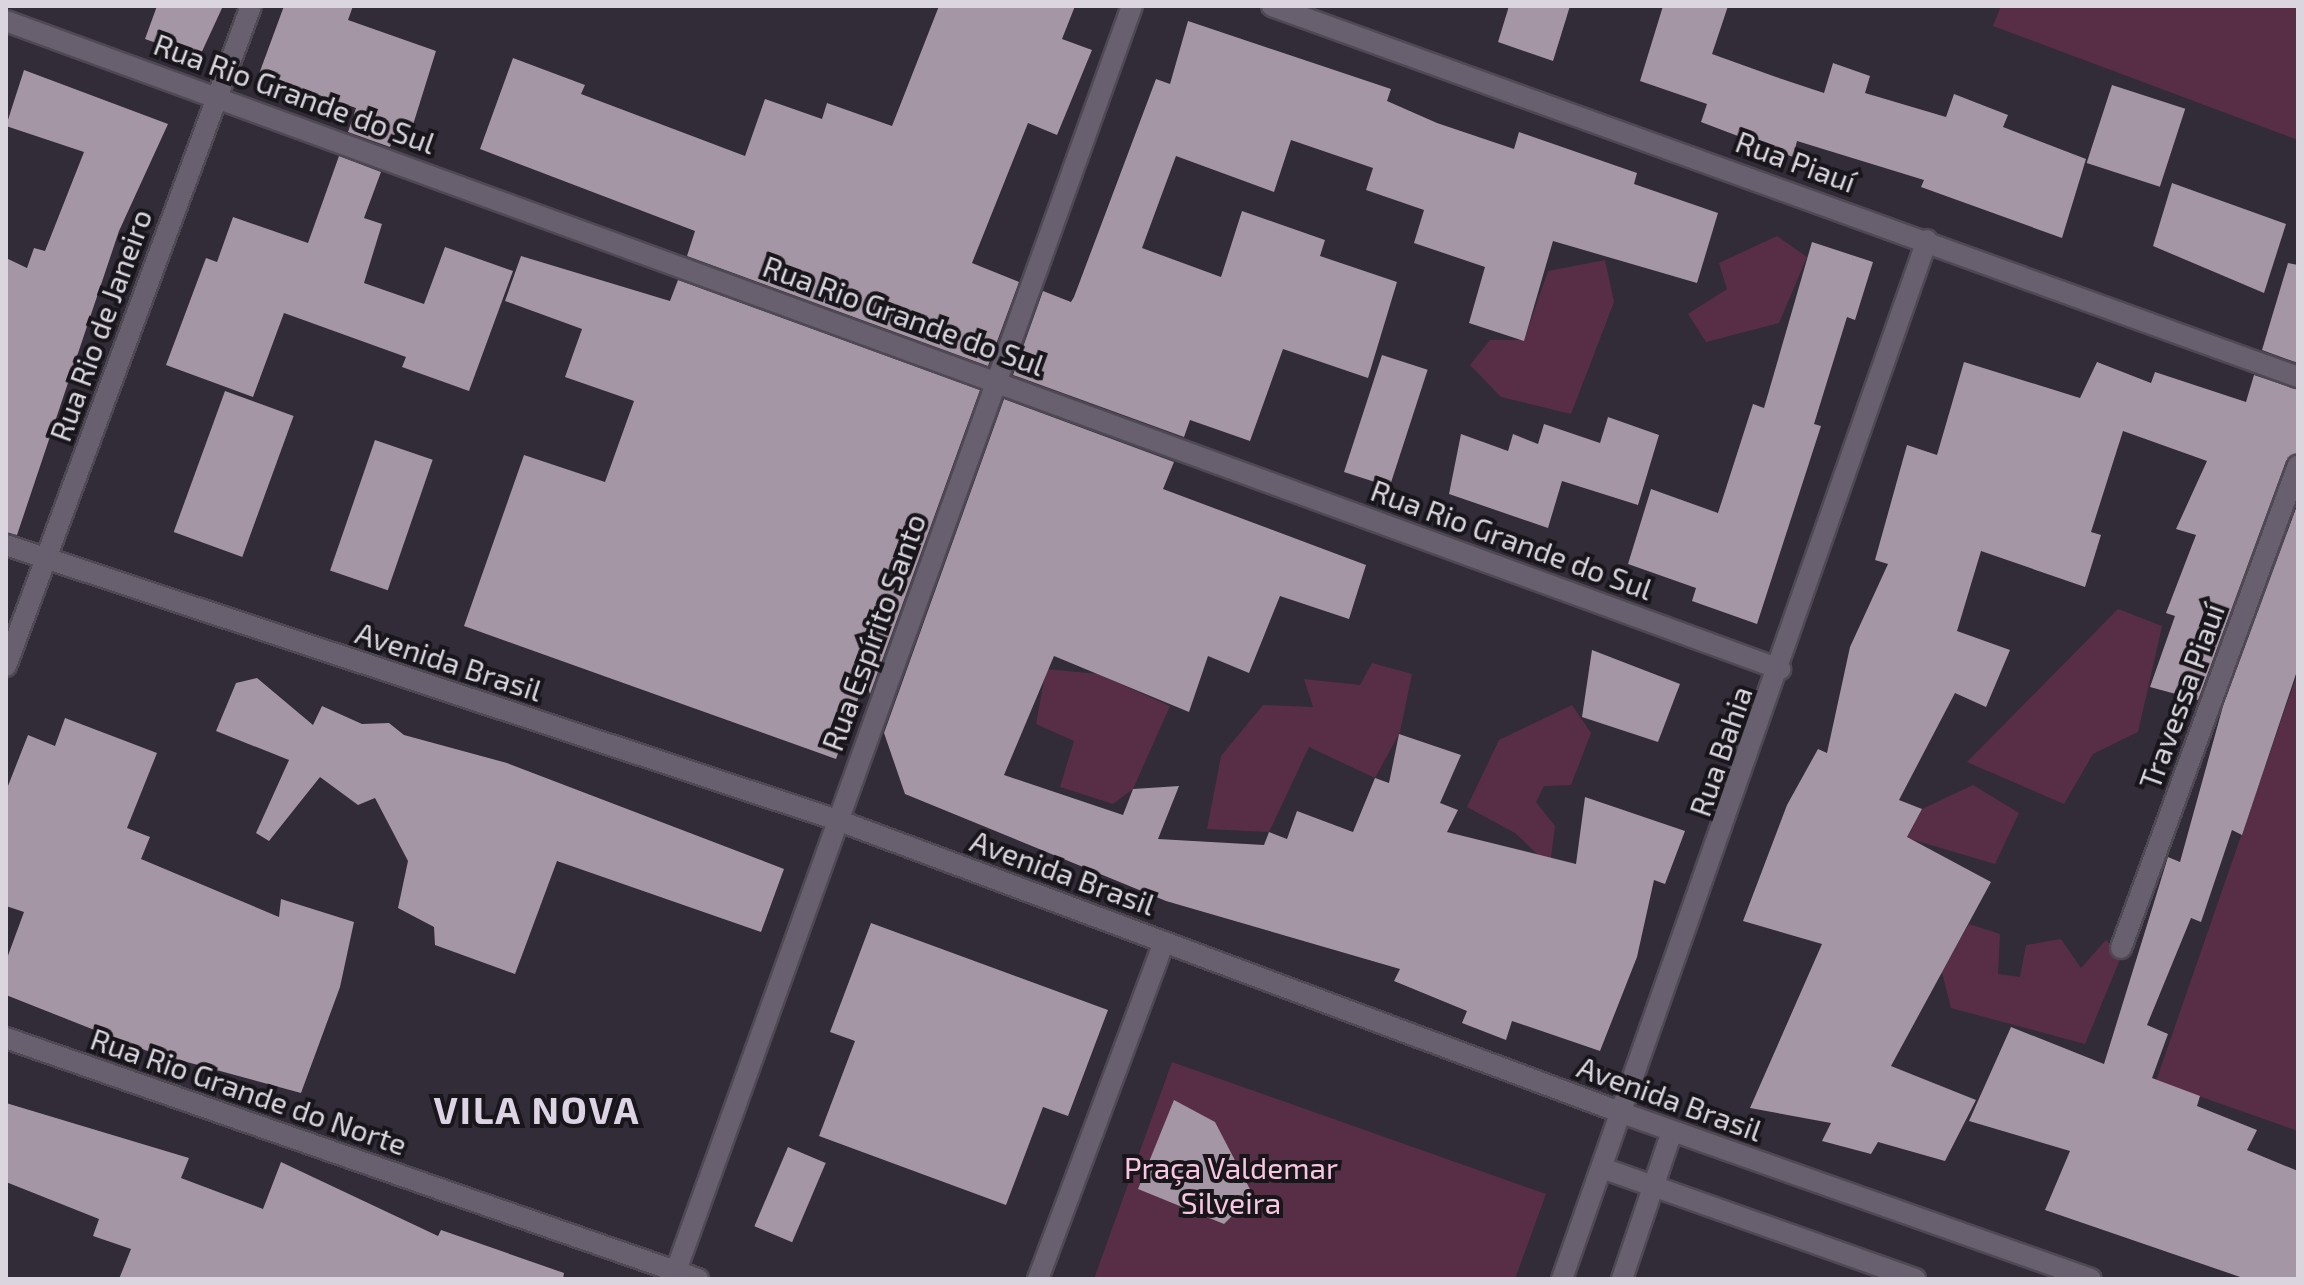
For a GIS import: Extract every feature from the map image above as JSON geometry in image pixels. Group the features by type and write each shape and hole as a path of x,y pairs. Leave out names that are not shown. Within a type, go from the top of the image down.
{"street":[{"name":"Rua Rio de Janeiro","path":"6,666 251,6"},
{"name":"Rua Espírito Santo","path":"674,1275 1132,6"},
{"name":"Rua Piauí","path":"1272,6 1927,240 2298,377"},
{"name":"Rua Rio Grande do Sul","path":"6,21 1780,669"},
{"name":"Rua Bahia","path":"1562,1279 1625,1114 1927,240"},
{"name":"Travessa Piauí","path":"2121,948 2298,465"},
{"name":"Avenida Brasil","path":"6,545 837,820 1625,1114 2091,1279"},
{"path":"1038,1279 1164,942"},
{"name":"Rua Rio Grande do Norte","path":"6,1038 674,1275 698,1279"},
{"path":"1622,1279 1672,1131"},
{"path":"1605,1169 1915,1279"}],"green space":[{"path":"2001,6 2298,6 2298,140 1993,26"},
{"path":"1777,236 1807,257 1779,323 1706,342 1688,314 1727,289 1719,263"},
{"path":"1605,260 1614,302 1571,414 1501,397 1470,365 1490,340 1524,340 1548,271"},
{"path":"2118,609 2162,626 2138,732 2093,754 2064,804 1967,762"},
{"path":"1372,663 1412,674 1400,732 1375,778 1309,747 1269,832 1207,829 1221,756 1263,705 1313,707 1304,679 1360,685"},
{"path":"1046,669 1098,674 1170,706 1133,789 1113,804 1060,787 1074,741 1036,724"},
{"path":"2298,672 2298,1131 2156,1081"},
{"path":"1572,705 1591,733 1571,785 1544,786 1536,802 1555,826 1550,866 1515,833 1467,807 1499,740"},
{"path":"1973,785 2019,813 1995,864 1907,838 1922,809"},
{"path":"1969,924 2000,934 1998,974 2020,977 2026,945 2061,939 2081,968 2106,940 2121,957 2085,1044 1951,1008 1942,972"},
{"name":"Praça Valdemar Silveira","path":"1172,1062 1546,1194 1515,1279 1094,1279"}],"building":[{"path":"157,6 223,6 199,58 145,39"},
{"path":"284,6 353,6 348,20 436,51 412,128 399,123 390,147 348,132 356,108 259,74"},
{"path":"939,6 1075,6 1062,39 1092,50 1057,135 1028,123 972,263 1019,282 988,366 687,256 695,231 480,149 513,58 585,85 581,94 745,156 765,99 822,119 827,103 892,126"},
{"path":"1509,6 1570,6 1553,61 1498,42"},
{"path":"1663,6 1728,6 1712,54 1824,93 1833,63 1870,76 1865,93 1946,117 1954,94 2008,115 2003,127 2086,159 2062,238 1921,187 1924,180 1797,141 1793,157 1701,122 1707,104 1640,81"},
{"path":"1188,21 1391,89 1387,101 1437,123 1514,149 1519,132 1637,173 1634,184 1718,213 1697,283 1553,241 1524,341 1469,323 1485,267 1414,243 1424,210 1366,190 1373,168 1291,140 1274,192 1176,156 1142,248 1221,277 1242,211 1325,240 1320,256 1397,282 1368,378 1283,349 1250,441 1190,420 1184,437 1013,375 1043,291 1071,302 1074,297 1156,79 1170,84"},
{"path":"24,70 168,124 119,231 17,535 6,532 6,258 27,268 34,248 45,251 84,152 6,126"},
{"path":"2112,85 2185,109 2160,187 2087,163"},
{"path":"339,156 381,172 364,218 382,224 364,283 424,304 445,247 513,271 469,391 402,367 406,357 284,313 253,397 166,365 206,258 217,262 233,217 308,243"},
{"path":"2172,183 2286,224 2264,293 2153,246"},
{"path":"1812,242 1873,262 1855,320 1847,317 1814,424 1821,426 1757,624 1692,601 1696,588 1628,564 1651,489 1718,513 1753,404 1764,408"},
{"path":"521,256 670,301 678,280 980,390 870,694 865,680 836,759 464,626 524,455 605,482 634,401 565,377 582,329 505,301"},
{"path":"2288,263 2298,265 2298,363 2262,350"},
{"path":"1382,355 1428,370 1390,487 1344,472"},
{"path":"1964,362 2080,398 2097,362 2151,383 2155,372 2246,402 2254,375 2298,390 2298,452 2286,461 2198,700 2150,687 2175,616 2166,613 2196,535 2176,529 2207,461 2123,431 2091,532 2101,535 2085,587 1981,551 1957,631 2010,650 1986,707 1955,693 1899,800 1922,809 1907,837 1991,882 1891,1066 1976,1100 1945,1161 1878,1142 1871,1154 1822,1141 1831,1123 1750,1108 1822,944 1743,921 1787,805 1818,749 1827,753 1850,647 1888,564 1875,560 1907,445 1937,455"},
{"path":"225,391 294,416 242,557 174,532"},
{"path":"1004,399 1174,462 1163,489 1366,565 1349,619 1280,596 1249,673 1208,656 1189,712 1054,656 1004,775 1123,815 1133,789 1179,786 1158,839 1264,845 1269,832 1287,839 1297,811 1353,832 1375,778 1389,783 1399,734 1461,755 1440,803 1458,810 1447,832 1576,864 1585,797 1685,831 1665,884 1654,880 1637,957 1600,1051 1512,1021 1506,1040 1462,1023 1467,1011 1394,981 1400,969 1166,901 905,794 884,733"},
{"path":"1608,417 1659,435 1638,505 1562,481 1548,528 1449,494 1461,434 1508,451 1513,434 1538,444 1544,424 1600,443"},
{"path":"375,440 433,460 388,590 330,570"},
{"path":"2298,503 2298,668 2242,835 2232,830 2201,922 2191,918 2147,1025 2168,1034 2152,1078 2200,1096 2197,1106 2257,1130 2247,1150 2298,1171 2298,1279 2246,1279 2045,1210 2070,1151 1969,1121 2011,1027 2104,1064 2168,857 2180,862 2223,706"},
{"path":"1592,650 1680,684 1658,742 1582,717"},
{"path":"257,678 313,725 322,706 362,724 389,723 404,735 507,763 784,869 761,932 557,861 515,974 435,945 434,927 398,908 408,861 375,798 358,805 320,777 269,841 256,833 289,760 216,731 236,683"},
{"path":"65,718 157,753 127,828 150,837 141,859 279,917 281,899 354,922 340,987 301,1093 150,1052 6,995 6,961 24,912 6,906 6,791 28,735 55,746"},
{"path":"871,923 1108,1010 1068,1116 1043,1107 1006,1205 819,1136 855,1041 830,1032"},
{"path":"1174,1100 1215,1122 1253,1195 1224,1224 1138,1189"},
{"path":"6,1103 189,1158 181,1178 263,1209 281,1162 438,1236 441,1230 564,1273 563,1279 119,1279 131,1249 93,1236 99,1219 6,1182"},
{"path":"788,1147 826,1163 792,1242 754,1226"}],"district":[{"name":"VILA NOVA","path":"537,1110"}]}
